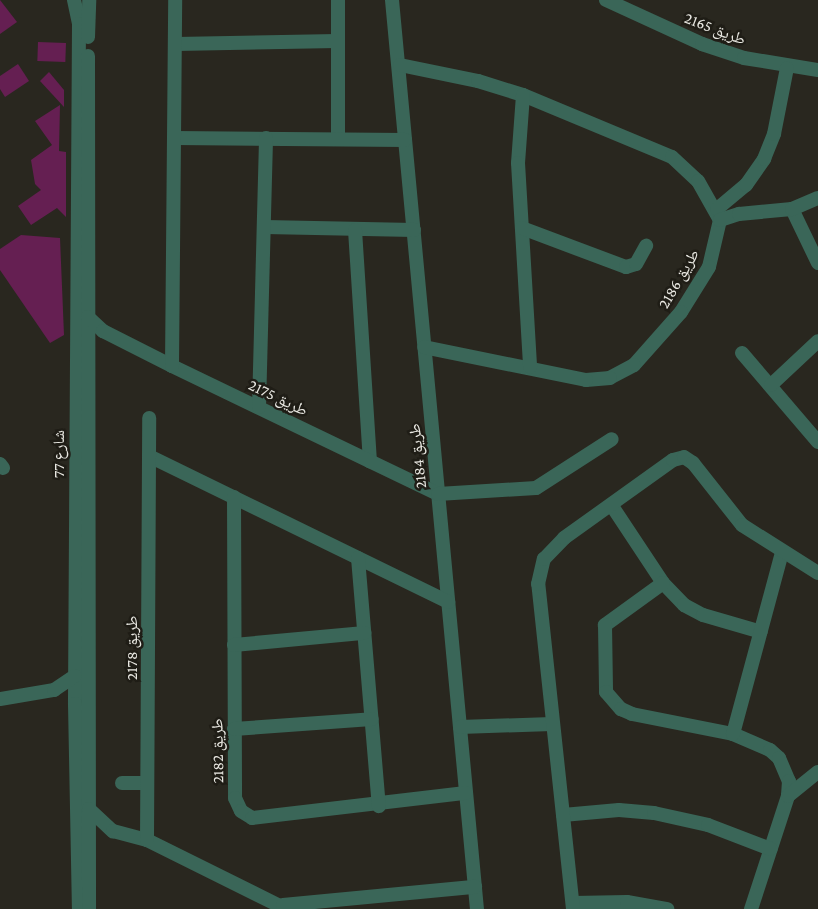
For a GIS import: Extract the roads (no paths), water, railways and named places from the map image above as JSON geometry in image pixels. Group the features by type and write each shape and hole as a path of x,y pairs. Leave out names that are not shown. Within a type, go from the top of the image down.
{"street":[{"name":"شارع 77","path":"74,0 79,24 75,676 79,909"},
{"name":"شارع 77","path":"89,0 89,909"},
{"path":"172,366 175,0"},
{"path":"338,0 338,136"},
{"name":"طريق 2184","path":"392,0 400,65 405,140 477,909"},
{"name":"طريق 2165","path":"606,0 702,44 787,68 818,70"},
{"path":"176,44 337,41"},
{"path":"400,65 477,81 523,95 672,157 688,168 719,215"},
{"path":"719,215 746,185 764,159 774,134 787,68"},
{"path":"523,95 517,146 530,367"},
{"path":"175,138 338,136 405,140"},
{"path":"259,407 266,138"},
{"path":"719,215 792,209 818,198"},
{"path":"792,209 818,263"},
{"name":"طريق 2186","path":"424,347 586,380 610,378 634,365 675,320 698,286 716,246 719,215"},
{"path":"265,227 414,230"},
{"path":"522,228 626,267 636,264 646,246"},
{"path":"355,230 370,462"},
{"name":"طريق 2175","path":"88,317 103,331 438,495"},
{"path":"88,340 103,331"},
{"path":"771,385 818,341"},
{"path":"742,353 818,442"},
{"name":"طريق 2178","path":"147,840 149,418"},
{"path":"438,495 536,488 612,439"},
{"path":"149,456 448,602"},
{"path":"667,909 627,902 573,906 538,584 544,559 564,538 612,506 673,460 684,457 693,463 741,525 782,553 818,573"},
{"name":"طريق 2182","path":"234,497 235,798 241,811 252,818 379,806 466,793"},
{"path":"612,506 663,583 692,610 761,632"},
{"path":"733,734 782,553"},
{"path":"358,558 379,806"},
{"path":"663,583 606,625 606,692 612,701 632,714 733,734 770,750 779,758 789,781 788,796 751,909"},
{"path":"234,645 364,633"},
{"path":"0,699 54,690 75,676"},
{"path":"54,690 75,704"},
{"path":"234,729 372,719"},
{"path":"460,728 552,724"},
{"path":"788,796 818,772"},
{"path":"122,783 147,783"},
{"path":"89,809 113,831 147,840 268,904 285,907 383,904 475,887"},
{"path":"563,815 619,810 654,813 708,825 771,849"},
{"path":"90,854 113,831"}]}
